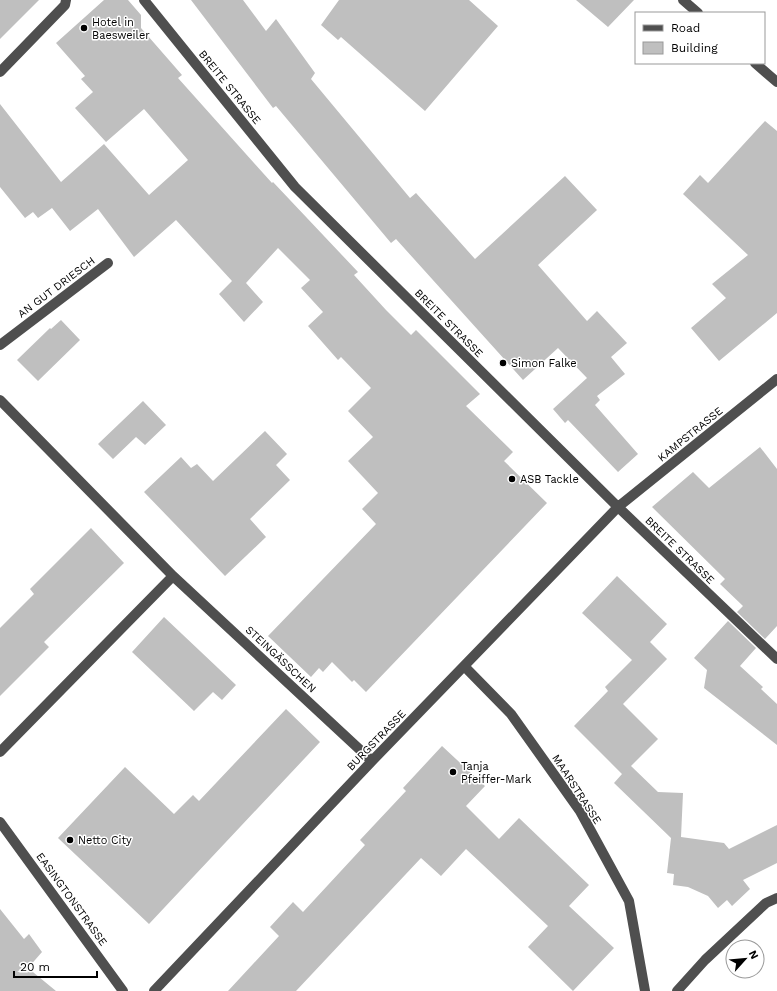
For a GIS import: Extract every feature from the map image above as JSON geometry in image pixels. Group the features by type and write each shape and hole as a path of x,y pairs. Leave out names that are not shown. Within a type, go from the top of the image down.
{"street":[{"path":"0,72 64,5 66,0"},
{"name":"BREITE STRASSE","path":"144,0 295,188 618,507 777,659"},
{"path":"683,0 697,12"},
{"path":"756,64 777,82"},
{"name":"AN GUT DRIESCH","path":"0,345 108,263"},
{"name":"KAMPSTRASSE","path":"618,507 777,379"},
{"name":"STEINGÄSSCHEN","path":"0,400 173,576 372,761"},
{"name":"BURGSTRASSE","path":"154,991 372,761 618,507"},
{"path":"0,752 173,576"},
{"name":"MAARSTRASSE","path":"464,666 511,714 580,811 629,901 645,991"},
{"name":"EASINGTONSTRASSE","path":"0,822 123,991"},
{"path":"677,991 705,960 766,903 777,898"}],"building":[{"path":"0,0 39,0 0,39"},
{"path":"104,0 128,0 141,15 141,28 182,75 178,78 272,183 273,182 358,272 354,275 411,335 416,330 480,394 466,406 513,452 504,461 547,503 366,692 354,680 352,682 332,662 323,672 319,668 311,677 268,636 376,524 362,509 378,493 348,461 373,437 348,411 371,388 341,357 338,360 308,326 323,312 301,288 310,280 278,248 246,283 263,302 244,322 219,294 232,281 176,220 134,257 98,209 70,231 52,208 38,218 33,212 25,218 0,187 0,104 61,182 104,144 149,195 188,160 144,109 106,142 75,108 93,92 81,79 85,76 56,43"},
{"path":"191,0 243,0 266,31 276,19 315,73 311,79 410,198 416,193 475,259 565,176 597,210 538,265 587,321 597,311 627,343 611,357 625,374 597,396 600,400 595,405 638,454 618,472 568,420 565,423 553,409 587,378 558,348 523,380 396,239 391,243 276,106 273,108"},
{"path":"339,0 469,0 498,26 425,111 341,37 338,40 321,25"},
{"path":"576,0 634,0 608,27"},
{"path":"765,121 777,131 777,313 719,361 691,328 726,298 712,284 748,255 683,194 700,175 708,183"},
{"path":"61,320 80,340 38,381 17,360 50,328 51,329"},
{"path":"143,401 166,425 145,445 136,437 113,459 98,444"},
{"path":"265,431 287,454 276,465 290,480 250,519 266,537 225,576 144,492 181,457 191,468 197,464 213,481"},
{"path":"760,447 777,469 777,626 765,639 737,612 743,606 720,584 725,579 652,507 693,472 709,488"},
{"path":"91,528 124,563 44,642 49,647 0,696 0,628 34,594 30,589"},
{"path":"617,576 667,624 650,642 667,659 623,704 658,739 631,766 658,792 683,793 681,837 724,843 729,849 777,825 777,863 743,880 750,889 732,906 727,900 718,908 708,896 688,887 673,885 674,874 667,873 671,838 614,783 622,774 574,726 608,691 605,687 632,660 582,613"},
{"path":"164,617 236,685 222,700 213,692 194,711 132,652"},
{"path":"728,621 756,648 740,666 763,687 761,689 777,704 777,745 704,688 707,670 694,658"},
{"path":"286,709 320,742 149,924 58,838 125,767 174,814 193,795 199,801"},
{"path":"442,746 485,786 466,806 499,839 519,818 589,885 569,906 614,948 573,991 528,947 548,926 466,849 441,876 421,858 296,991 228,991 279,936 270,927 293,902 303,912 365,845 360,840 406,791 403,788"},
{"path":"0,909 24,939 29,934 42,952 28,968 56,991 0,991"}],"place":[{"name":"Hotel in Baesweiler","path":"84,28"},
{"name":"Simon Falke","path":"503,363"},
{"name":"ASB Tackle","path":"512,479"},
{"name":"Tanja Pfeiffer-Mark","path":"453,772"},
{"name":"Netto City","path":"70,840"}]}
